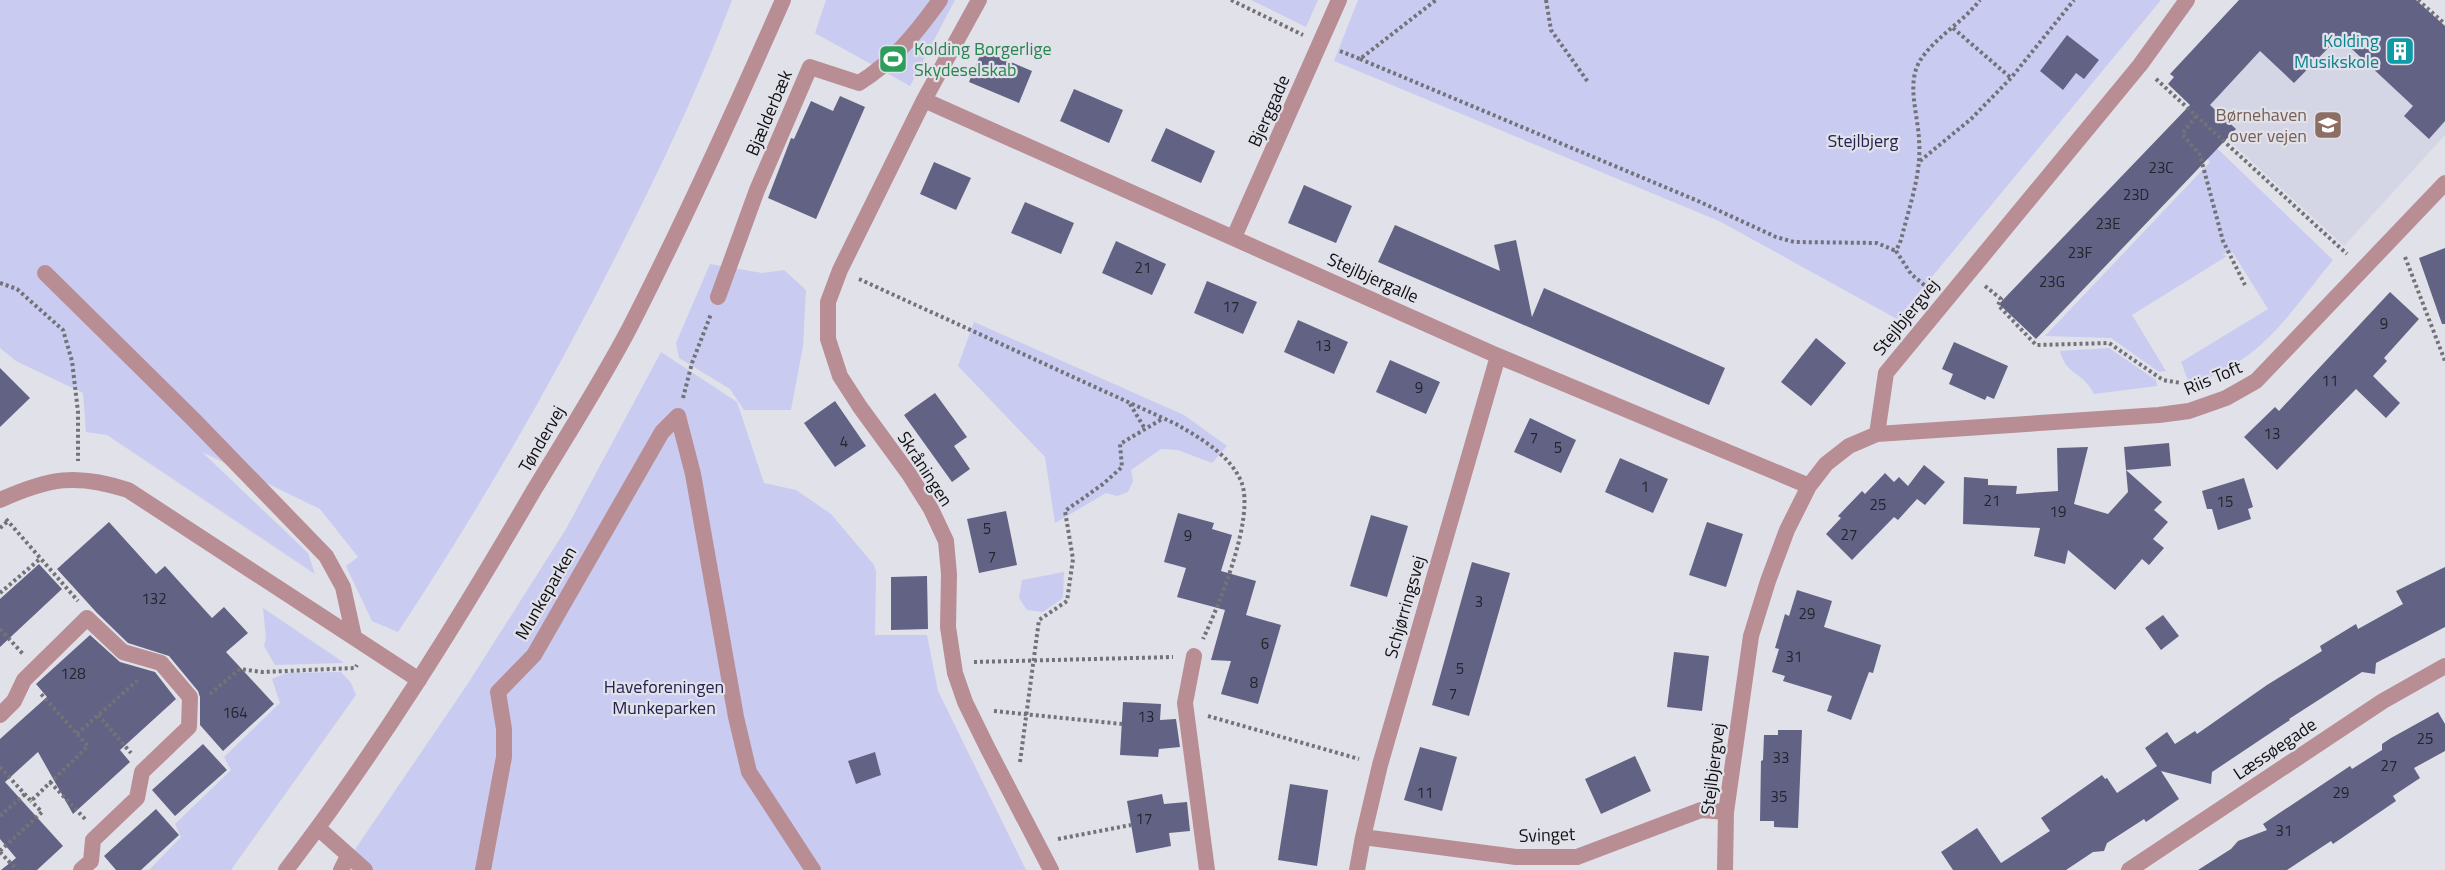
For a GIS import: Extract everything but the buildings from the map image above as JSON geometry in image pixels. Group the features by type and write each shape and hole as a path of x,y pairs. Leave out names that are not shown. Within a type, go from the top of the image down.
{"street":[{"name":"Tøndervej","path":"286,870 318,828 419,680 478,586 628,330 725,129 783,0"},
{"name":"Bjælderbæk","path":"718,297 757,190 810,67 859,83 877,72 898,54 940,0"},
{"path":"924,100 979,0"},
{"name":"Bjerggade","path":"1234,237 1316,41 1339,0"},
{"name":"Stejlbjergvej","path":"1725,870 1726,812 1751,636 1787,530 1809,486 1826,464 1849,446 1877,434 1886,373 2140,64 2187,0"},
{"name":"Stejlbjergalle","path":"924,100 1498,356 1809,486"},
{"name":"Skråningen","path":"924,100 840,270 828,302 828,339 840,376 909,474 931,509 946,541 949,574 948,627 954,663 969,710 1051,870"},
{"name":"Riis Toft","path":"1877,434 2159,415 2189,411 2226,398 2256,381 2284,354 2445,183"},
{"path":"45,273 194,420 326,556 343,587 354,637"},
{"name":"Schjørringsvej","path":"1358,870 1363,837 1380,765 1498,356"},
{"path":"678,416 693,474 736,717 749,772 813,870"},
{"name":"Munkeparken","path":"483,870 504,757 504,729 498,692 534,655 662,432 678,416"},
{"path":"2,508 46,482 74,479 101,482 128,490 419,680"},
{"path":"0,715 14,701 31,673 87,618 123,652 158,663 190,698 189,727 142,772 137,798 93,840 91,861 81,870"},
{"path":"1194,656 1185,703 1207,870"},
{"name":"Læssøegade","path":"2129,870 2383,700 2445,666"},
{"name":"Svinget","path":"1363,837 1516,857 1577,857 1701,810 1726,812"},
{"path":"318,828 344,863 365,870"}],"path":[{"path":"1231,0 1316,41 1776,237 1794,242 1877,243 1896,251 1911,274 1944,301"},
{"path":"1360,59 1436,0"},
{"path":"1546,0 1551,30 1588,82"},
{"path":"1896,251 1901,240 1920,161 1913,95 1914,74 1923,55 1980,0"},
{"path":"1920,161 1971,119 2011,78 2074,0"},
{"path":"2418,0 2445,24"},
{"path":"1953,28 2011,78"},
{"path":"2140,64 2363,269"},
{"path":"2196,116 2182,134 2200,155 2223,241 2245,285"},
{"path":"2395,237 2408,263 2445,361"},
{"path":"840,270 1163,418 1200,438 1221,454 1241,481 1246,506 1231,567 1218,603 1194,656 954,663"},
{"path":"1968,272 2001,299 1998,305 2036,345 2109,343 2163,380 2181,383"},
{"path":"0,283 17,289 63,330 72,361 78,411 79,456 74,479"},
{"path":"678,416 692,363 718,297"},
{"path":"1130,404 1145,429"},
{"path":"1015,799 1039,620 1067,601 1073,559 1065,511 1103,484 1122,467 1120,444 1163,418"},
{"path":"2,508 8,521 82,605 87,618"},
{"path":"0,528 17,515"},
{"path":"0,593 41,558"},
{"path":"0,629 88,746 31,801"},
{"path":"190,708 240,669 262,672 355,668 359,664 350,657"},
{"path":"77,734 158,663"},
{"path":"969,710 1027,713 1122,724"},
{"path":"1186,710 1380,765"},
{"path":"98,715 145,769"},
{"path":"0,767 42,812 0,851 16,870"},
{"path":"50,782 99,834"},
{"path":"0,816 25,794"},
{"path":"1037,843 1131,825"}],"shaded area":[{"name":"Børnehaven over vejen","path":"2303,0 2445,106 2445,135 2344,246 2200,114"}],"green space":[{"path":"0,0 732,0 679,126 595,297 515,443 398,632 372,621 346,566 358,557 320,509 202,452 308,553 315,574 107,435 86,432 83,393 16,361 0,348"},
{"name":"Kolding Borgerlige Skydeselskab","path":"826,0 955,0 910,86 815,33"},
{"path":"1251,0 1318,0 1306,27"},
{"name":"Stejlbjerg","path":"1358,0 2161,0 1897,319 1719,221 1334,61"},
{"path":"2194,126 2333,260 2284,321 2263,343 2229,368 2190,386 2181,362 2268,309 2233,253 2221,254 2227,256 2132,315 2166,371 2159,372 2111,338 2045,336 2210,162 2188,135"},
{"path":"710,264 762,273 784,270 806,290 803,346 791,410 744,410 730,389 679,358 676,343"},
{"path":"974,322 1184,415 1227,446 1212,463 1178,450 1161,449 1131,470 1133,481 1128,492 1117,496 1106,493 1055,523 1045,457 958,366"},
{"path":"2109,348 2156,380 2157,386 2094,394 2085,381 2066,365 2060,351"},
{"name":"Haveforeningen Munkeparken","path":"661,352 737,402 764,483 796,490 831,514 874,565 876,572 875,635 927,635 938,691 1026,870 343,870 467,685 566,529"},
{"path":"1064,572 1063,598 1043,612 1027,610 1019,598 1022,580"},
{"path":"263,608 343,663 275,665 264,646 266,638"},
{"path":"341,672 351,683 356,695 231,870 149,870 181,837 175,824 231,770 224,757 280,703 272,679 286,673"}],"place":[{"name":"Kolding Musikskole","path":"2400,51"},
{"name":"Kolding Borgerlige Skydeselskab","path":"893,59"},
{"name":"Børnehaven over vejen","path":"2328,125"}]}
